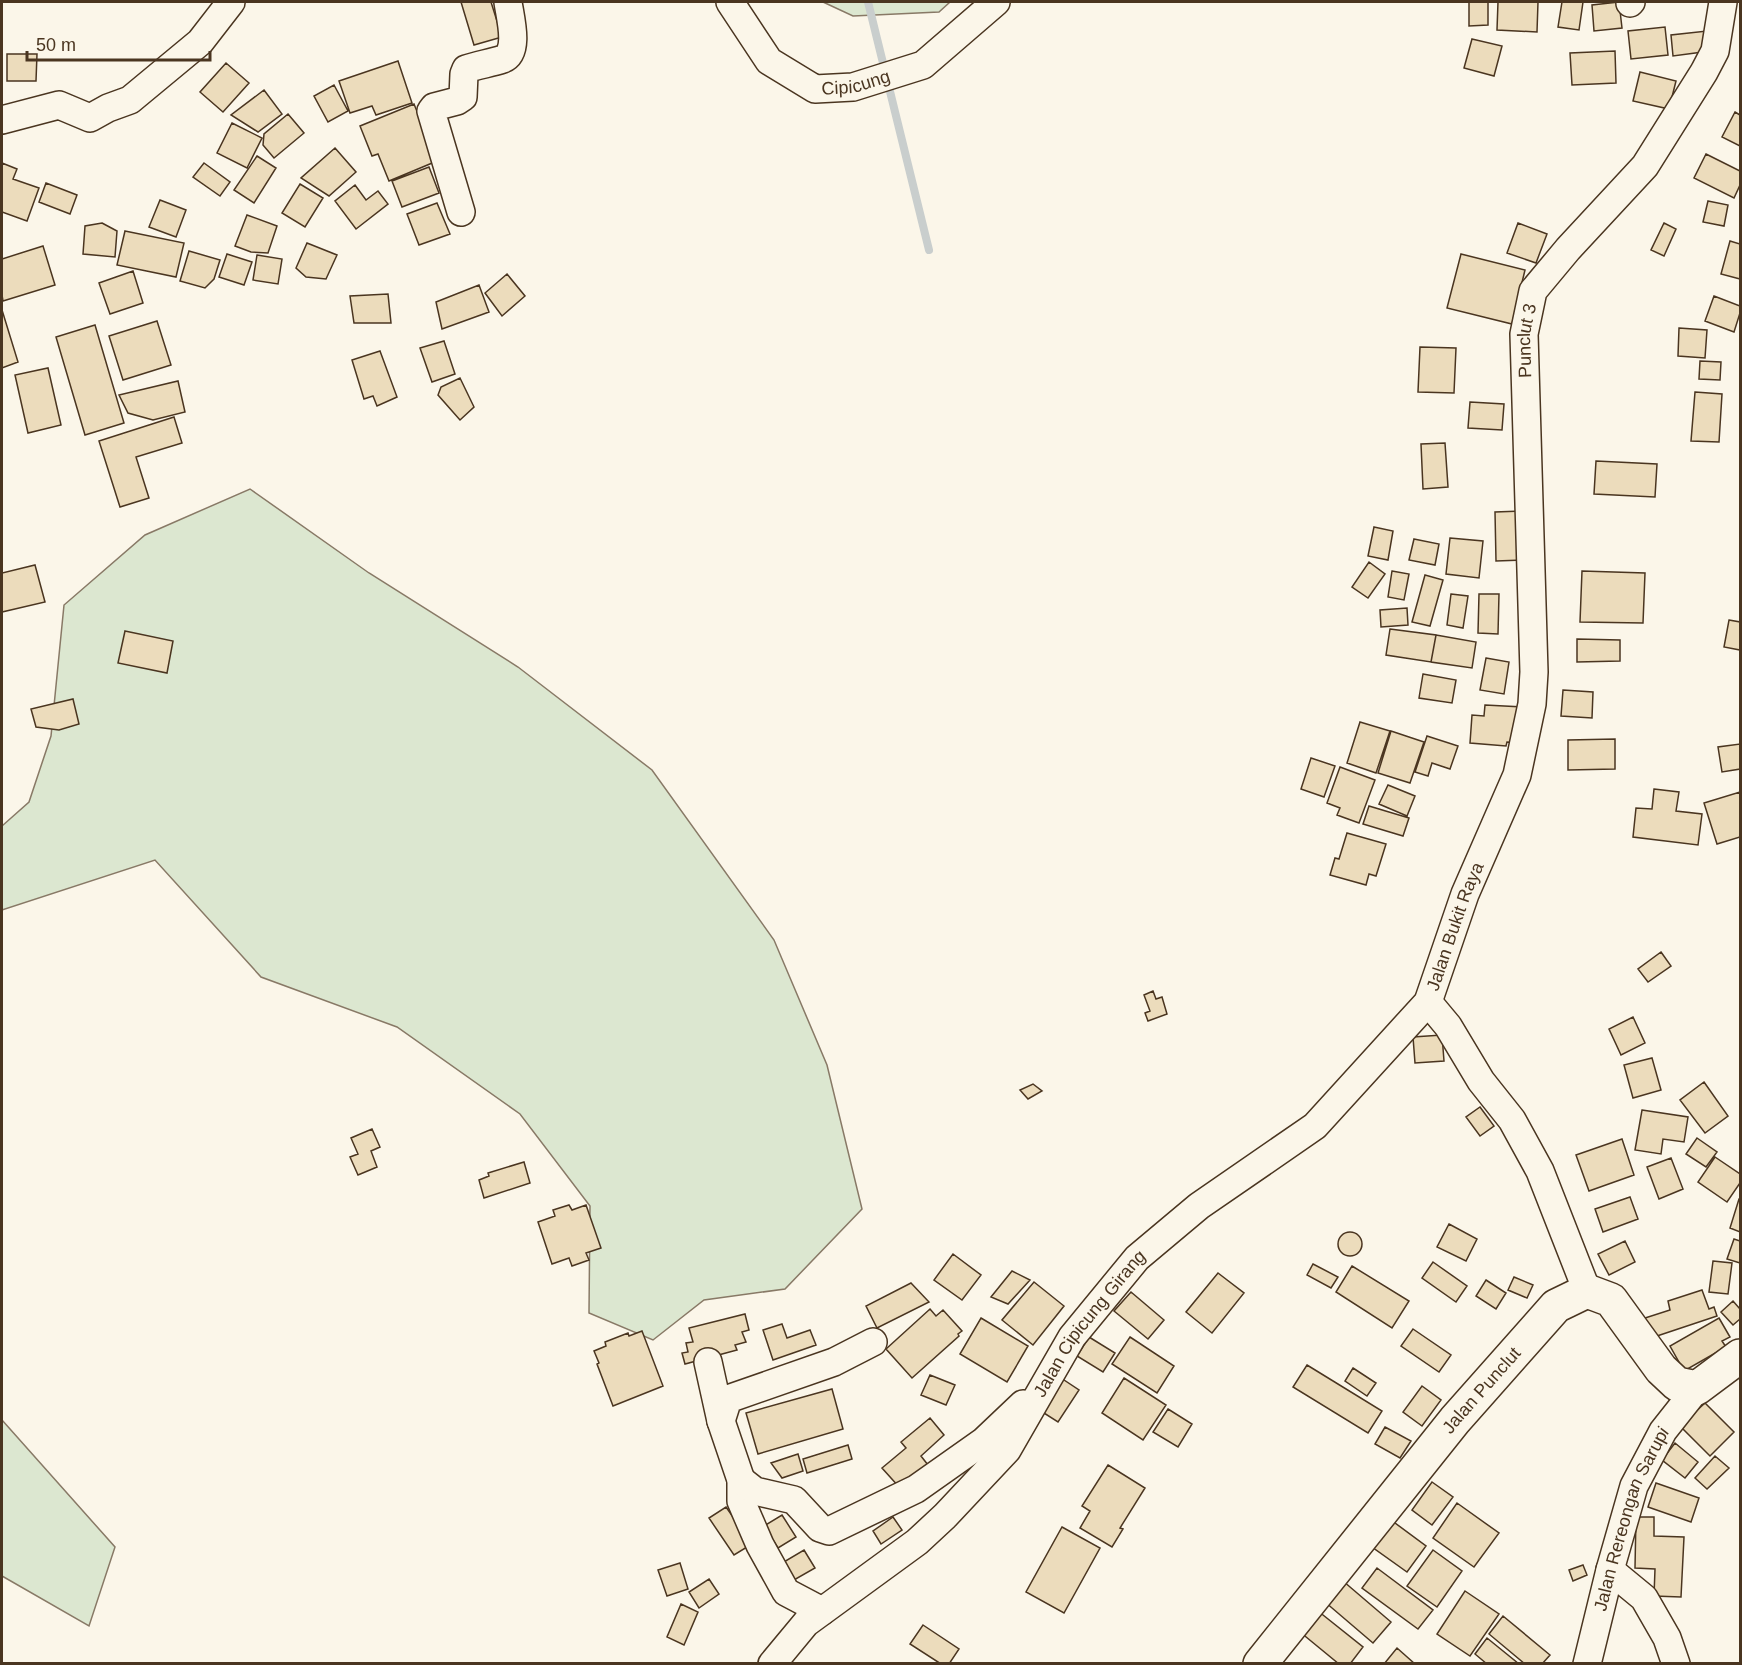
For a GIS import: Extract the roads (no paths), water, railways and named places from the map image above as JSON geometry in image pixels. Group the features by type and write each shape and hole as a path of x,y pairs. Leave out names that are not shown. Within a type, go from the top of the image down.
{"main road":[{"path":"1587,1291 1611,1300 1661,1369 1677,1384 1697,1388 1740,1356"},
{"name":"Jalan Punclut","path":"1260,1664 1455,1420 1556,1306 1587,1291"}],"street":[{"path":"2,120 59,105 90,118 130,100 200,42 231,2"},
{"path":"461,212 431,111 434,107 460,100 464,95 466,69 505,58 511,53 513,46 508,2"},
{"name":"Cipicung","path":"730,2 769,61 815,89 853,87 922,65 996,2"},
{"name":"Punclut 3","path":"1534,672 1524,334 1533,291 1568,249 1645,166 1710,62 1723,2"},
{"name":"Jalan Bukit Raya","path":"1534,672 1532,704 1518,774 1465,894 1428,1002 1448,1026 1481,1081 1512,1120 1540,1171 1587,1291"},
{"name":"Jalan Cipicung Girang","path":"772,1664 806,1623 917,1542 945,1516 1006,1450 1072,1337 1137,1258 1199,1206 1315,1126 1428,1002"},
{"path":"721,1421 728,1399 834,1362 873,1342"},
{"path":"708,1362 721,1421 741,1480 741,1501 760,1545 786,1592 822,1611"},
{"path":"741,1480 755,1491 794,1500 820,1528 829,1531 916,1489 984,1441 1045,1383"},
{"name":"Jalan Rereongan Sarupi","path":"1587,1664 1634,1486 1663,1431 1697,1388"},
{"path":"1610,1570 1644,1598 1667,1638 1676,1664"}],"waterway":[{"path":"868,2 929,250"}]}
